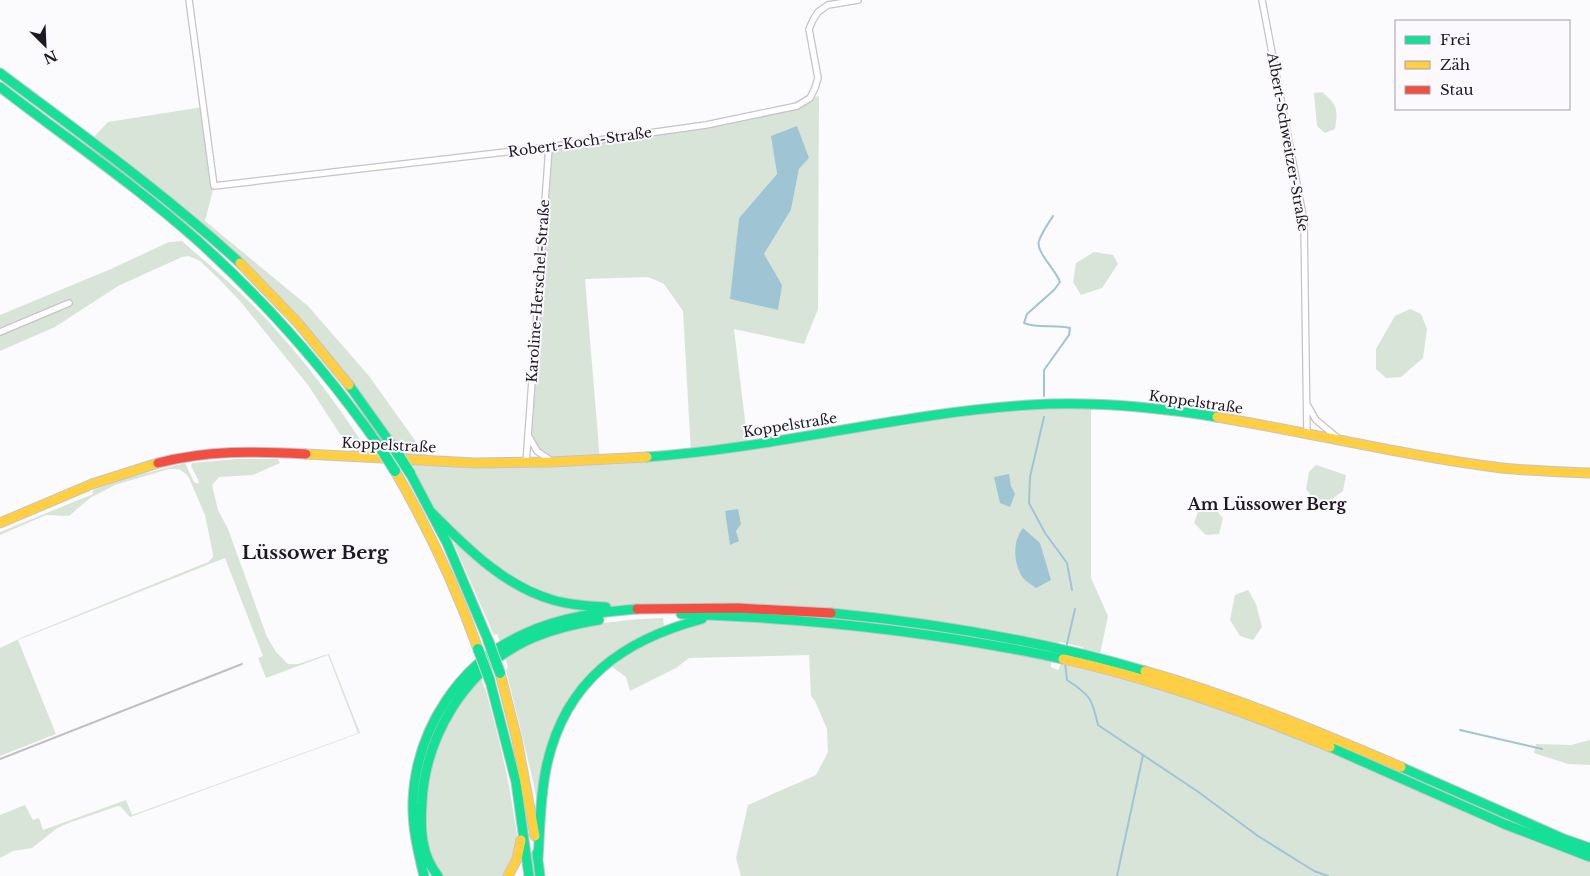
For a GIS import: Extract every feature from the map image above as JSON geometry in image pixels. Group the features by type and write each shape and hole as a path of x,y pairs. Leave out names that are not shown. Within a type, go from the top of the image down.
{"main road":[{"path":"0,72 119,162 187,217 251,274 288,311 332,363 394,448 432,513 466,585 500,673 522,764 534,826 540,876"},
{"path":"0,87 126,181 234,274 280,320 308,352 339,389 379,446 422,517 437,548 464,608 490,681 516,782 529,876"},
{"name":"Koppelstraße","path":"0,523 113,475 150,464 188,456 260,452 473,463 612,460 691,453 960,412 1038,404 1104,404 1166,411 1489,466 1552,473 1590,473"},
{"path":"432,513 483,563 526,590 551,599 584,606 654,609 767,609 873,617 963,630 1078,657 1187,684 1258,708 1564,839 1590,848"},
{"path":"424,876 413,832 414,780 418,760 432,724 440,708 459,683 488,655 522,634 540,627 583,615 654,609"},
{"path":"438,876 428,862 423,846 421,793 429,753 438,732 454,704 476,677 491,663 525,642 566,626 610,618 683,614 863,625 1054,652"},
{"path":"538,860 542,794 548,764 561,724 578,696 607,663 634,644 663,630 719,616"},
{"path":"1078,657 1251,716 1327,746 1499,821 1590,857"},
{"path":"508,876 518,857 523,829"}],"street":[{"name":"Robert-Koch-Straße","path":"189,0 214,186 549,147 706,125 797,106 810,98 818,78 809,29 813,20 818,12 828,5 858,0"},
{"name":"Albert-Schweitzer-Straße","path":"1262,0 1304,221 1307,434"},
{"name":"Karoline-Herschel-Straße","path":"526,463 549,147"},
{"path":"0,332 69,303"},
{"path":"1307,404 1316,420 1338,439"},
{"path":"528,435 537,451 553,462"}],"shaded area":[{"path":"1322,92 1336,108 1335,129 1325,133 1317,126 1314,93"},
{"path":"819,96 818,309 804,344 734,329 748,445 960,412 1091,404 1091,578 1108,616 1100,654 1083,649 1083,647 1060,642 1054,647 963,630 598,607 525,589 432,513 376,421 251,274 90,141 108,122 203,107 214,186 205,221 308,306 369,376 419,446 432,461 552,462 537,451 528,435 549,147 706,125 797,107 810,98","holes":["772,136 809,158 799,169 791,210 764,254 731,299 739,218 777,174","648,277 664,284 683,311 691,453 600,461 585,279"]},
{"path":"182,241 237,290 272,325 320,383 363,444 371,452 351,451 308,385 240,301 200,261 189,256 182,257 118,286 55,327 0,351 0,315 111,269 169,242"},
{"path":"1094,252 1113,255 1118,264 1102,288 1081,295 1073,282 1076,263"},
{"path":"1410,309 1421,314 1427,329 1423,358 1401,377 1386,378 1376,369 1376,349 1395,316"},
{"path":"238,459 278,459 280,463 253,475 219,477 212,485 218,510 228,529 267,637 276,652 288,664 298,664 329,654 360,733 130,817 118,806 66,824 56,829 32,848 13,851 0,858 0,815 25,805 33,820 39,818 43,830 126,800 132,815 358,733 328,655 266,678 258,658 263,656 225,558 18,640 56,734 0,756 0,648 23,637 208,562 213,557 213,554 205,515 189,478 179,469 169,469 115,485 90,498 69,516 46,515 0,535 0,532 93,494 93,490 123,479 185,463 194,482 198,484 199,481 191,466 192,463"},
{"path":"1316,465 1346,475 1343,491 1320,508 1306,489 1309,472"},
{"path":"1213,507 1223,518 1219,534 1206,535 1194,523 1198,512"},
{"path":"456,543 498,578 590,610 501,645 497,634 494,635 454,544"},
{"path":"1248,590 1256,604 1262,627 1253,640 1240,636 1230,620 1235,595"},
{"path":"719,616 863,625 1051,661 1051,667 1058,670 1061,664 1110,675 1186,697 1333,753 1497,827 1590,863 1590,876 741,876 736,858 748,805 816,775 828,752 827,729 811,696 809,655 689,658 676,668 630,691 626,677 607,663 648,636"},
{"path":"663,618 664,627 638,639 568,707 539,811 506,670 508,668 505,657 542,639 581,627 621,621"},
{"path":"481,678 500,744 509,786 518,840 517,850 505,876 441,876 438,873 425,840 426,778 448,718"},
{"path":"1590,740 1590,765 1568,764 1534,753 1536,744 1571,745"}],"water":[{"path":"797,126 809,158 799,169 791,210 764,254 782,285 778,310 730,299 739,218 777,174 771,136"},
{"path":"1009,474 1011,486 1015,494 1010,507 1000,503 994,477"},
{"path":"738,509 741,524 736,531 739,541 730,545 725,511"},
{"path":"1023,528 1040,543 1051,580 1036,588 1022,577 1015,557 1017,538"}],"waterway":[{"path":"1044,396 1044,370 1069,335 1070,328 1035,326 1024,323 1027,314 1054,290 1060,282 1040,250 1039,245 1042,234 1053,216"},
{"path":"1044,417 1030,477 1029,503 1045,533 1067,563 1072,590"},
{"path":"1066,648 1075,609"},
{"path":"1065,662 1067,680 1089,698 1098,725 1197,791 1258,836 1314,871 1328,876"},
{"path":"1460,730 1542,749"},
{"path":"1117,876 1143,755"}],"railway":[{"path":"0,759 242,664"}],"traffic: fast":[{"path":"0,73 152,189 240,263"},
{"path":"0,87 149,200 197,240 271,312 294,338 338,390 379,446"},
{"path":"349,385 394,448"},
{"path":"647,457 743,446 933,415 1029,405 1123,406 1217,417"},
{"path":"379,446 395,471"},
{"path":"394,448 410,473"},
{"path":"410,473 447,543 488,640"},
{"path":"432,513 487,564 502,576 518,585 535,594 559,602 606,607"},
{"path":"424,876 413,820 416,774 423,748 433,724 446,701 462,680 481,661 502,646 539,627 580,616 637,609"},
{"path":"831,613 910,622 990,635 1069,651 1145,671"},
{"path":"681,614 777,619 873,628 968,641 1063,659"},
{"path":"538,859 542,800 547,764 556,735 568,709 584,687 602,668 623,652 673,628 702,619"},
{"path":"438,876 432,868 425,851 421,822 422,803 425,778 431,754 440,731 452,709 467,688 484,670 504,654 526,641 544,634 599,620"},
{"path":"488,640 500,673"},
{"path":"478,649 490,681"},
{"path":"490,681 516,782 529,876"},
{"path":"1330,747 1504,824 1590,857"},
{"path":"1401,767 1564,839 1590,848"},
{"path":"537,853 540,876"}],"traffic: slow":[{"path":"240,263 297,322 349,385"},
{"path":"1217,417 1466,463 1513,469 1590,473"},
{"path":"306,454 475,463 551,462 647,457"},
{"path":"0,523 92,484 158,463"},
{"path":"395,471 441,558 478,649"},
{"path":"1063,659 1165,686 1265,721 1330,747"},
{"path":"1145,671 1243,703 1401,767"},
{"path":"500,673 517,740 535,836"},
{"path":"508,876 517,859 521,840"}],"traffic: jam":[{"path":"158,463 232,452 306,454"},
{"path":"637,609 738,608 831,613"}],"district":[{"name":"Am Lüssower Berg","path":"1267,504"},
{"name":"Lüssower Berg","path":"315,552"}]}
